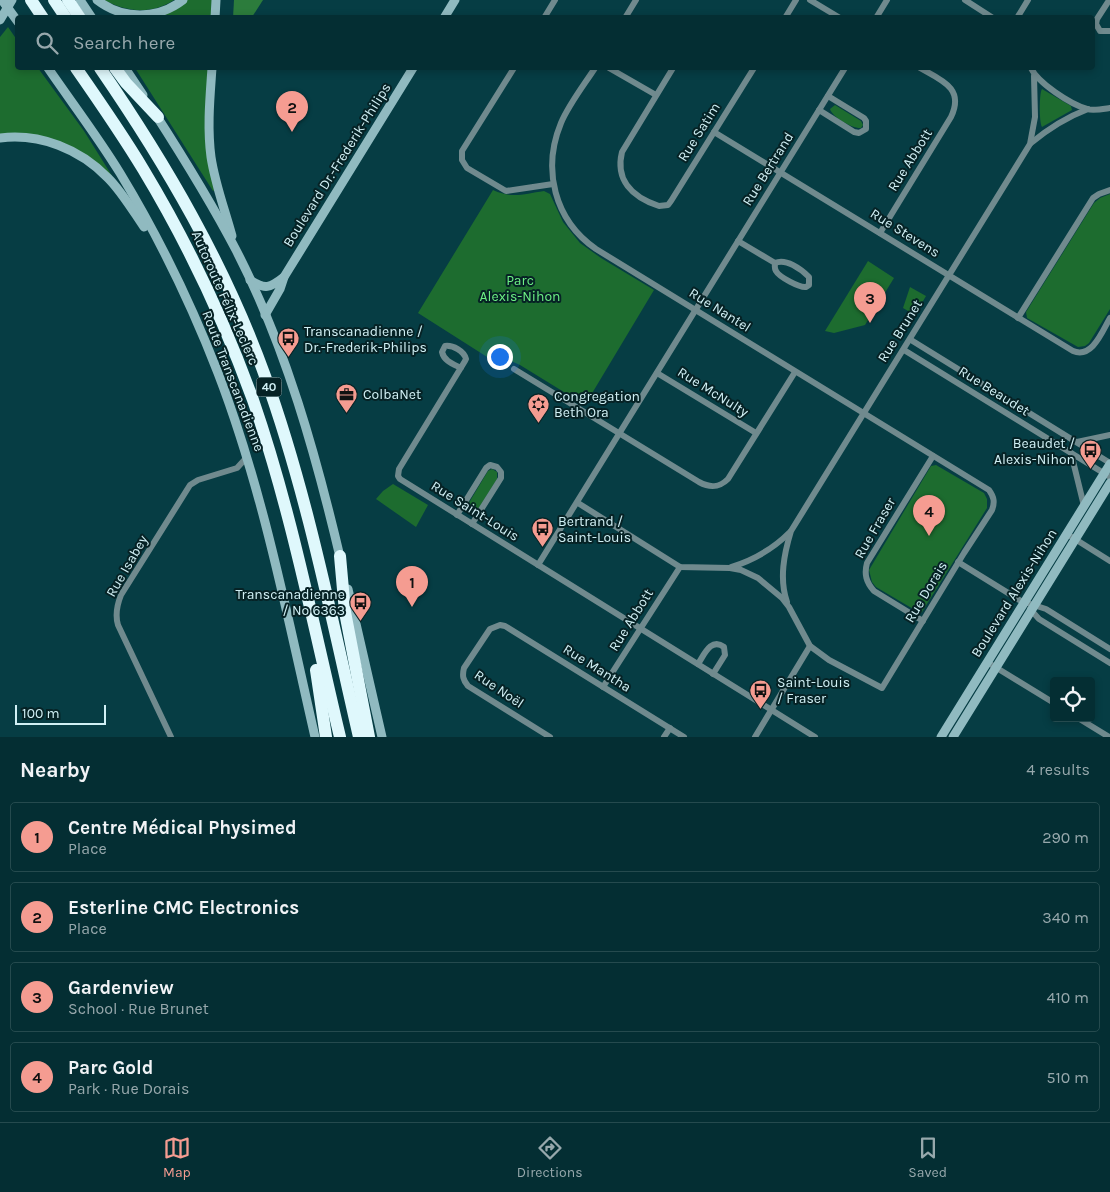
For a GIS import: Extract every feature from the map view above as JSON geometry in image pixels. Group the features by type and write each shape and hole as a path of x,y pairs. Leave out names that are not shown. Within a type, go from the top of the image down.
{"highway":[{"path":"54,0 64,15"},
{"path":"68,0 78,15"},
{"name":"Autoroute Félix-Leclerc","path":"77,70 153,186 191,256 218,314 249,391 268,444 282,493 340,737"},
{"name":"Autoroute Félix-Leclerc","path":"101,70 148,139 186,204 219,267 257,356 285,434 306,506 359,737"},
{"path":"116,70 158,118"},
{"path":"340,556 345,612 369,737"},
{"path":"302,576 326,737"}],"main road":[{"path":"2,0 15,18"},
{"path":"0,20 12,0"},
{"path":"80,0 90,15"},
{"path":"97,0 120,12 133,15"},
{"path":"143,15 162,12 182,0"},
{"path":"215,15 216,0"},
{"path":"446,15 454,0"},
{"name":"Route Transcanadienne","path":"49,70 119,172 167,260 212,360 252,474 267,530 315,737"},
{"path":"126,70 195,177 236,250 265,315 292,384 324,488 382,737"},
{"path":"212,70 209,130 211,155 236,250"},
{"name":"Boulevard Dr.-Frederik-Philips","path":"265,315 280,289 284,277 412,70"},
{"path":"0,138 43,140 63,147 89,161 116,187 167,260"},
{"path":"250,280 266,287 272,286 284,277"},
{"name":"Boulevard Alexis-Nihon","path":"941,737 1084,506 1107,475 1110,463"},
{"name":"Boulevard Alexis-Nihon","path":"953,737 1110,483"}],"street":[{"path":"546,15 555,0"},
{"path":"627,15 636,0"},
{"path":"787,15 796,0"},
{"path":"810,0 835,15"},
{"path":"878,15 887,0"},
{"path":"964,0 988,15"},
{"path":"1019,15 1028,0"},
{"path":"1108,2 1097,19 1096,24 1100,31 1110,31"},
{"path":"513,70 462,152 462,160 467,168 506,190 553,184"},
{"name":"Rue Nantel","path":"594,70 562,122 552,153 553,184 565,214 577,231 589,244 989,490 994,499 992,510"},
{"path":"612,70 656,95 672,70"},
{"name":"Rue Satim","path":"656,95 622,152 620,171 627,186 634,192 654,205 664,206 671,201 753,70"},
{"name":"Rue Bertrand","path":"538,565 844,70"},
{"name":"Rue Abbott","path":"880,233 952,117 956,106 954,91 923,70"},
{"path":"1032,70 1034,76 1051,89 1088,109 1110,108"},
{"name":"Rue Brunet","path":"1030,144 1035,117 1034,76"},
{"path":"819,110 854,132 859,133 866,129 864,118 828,96"},
{"name":"Rue Brunet","path":"730,568 762,554 779,543 791,531 911,340 1030,144 1066,118 1088,109"},
{"name":"Rue Stevens","path":"714,132 1066,348 1083,354 1093,346 1110,318"},
{"path":"1018,318 1093,198 1110,190"},
{"path":"738,241 775,263 786,262 806,274 809,277 809,285 800,287 779,275 776,271 775,263"},
{"name":"Rue Beaudet","path":"911,340 1110,463"},
{"name":"Rue Beaudet","path":"904,350 1107,475"},
{"name":"Rue Saint-Louis","path":"460,368 398,473 400,480 816,737"},
{"path":"514,369 705,485 718,486 728,479 795,372"},
{"name":"Rue McNulty","path":"657,373 756,434"},
{"path":"1077,442 1110,435"},
{"path":"1070,453 1084,506"},
{"name":"Rue Fraser","path":"923,621 874,591 868,585 865,570 867,563 933,456"},
{"path":"247,457 237,468 252,474"},
{"path":"457,514 486,468 493,465 497,466 501,472 501,478 472,524"},
{"name":"Rue Isabey","path":"171,737 118,625 116,615 118,604 121,595 190,485 198,480 237,468"},
{"path":"578,503 680,566 730,568 741,570 758,578 777,593 789,608 810,646 755,737"},
{"name":"Rue Dorais","path":"810,646 829,660 882,688 958,562 992,510"},
{"name":"Rue Brunet","path":"789,608 783,585 783,572 791,531"},
{"path":"1067,534 1110,561"},
{"path":"958,562 1032,608 1039,619 1110,663"},
{"name":"Rue Abbott","path":"603,687 680,566"},
{"path":"1032,608 1046,609 1110,649"},
{"name":"Rue Mantha","path":"495,626 505,626 684,737"},
{"name":"Rue Noël","path":"495,626 490,629 464,668 462,674 463,681 550,737"},
{"path":"698,664 711,646 720,644 724,647 725,655 713,674"},
{"path":"988,662 1050,701"},
{"path":"1085,722 1109,737"},
{"path":"664,737 670,728"}],"green space":[{"path":"104,0 174,0 157,8 139,10 121,7"},
{"path":"187,0 212,0 211,15 157,15"},
{"path":"234,0 263,0 253,15 233,15"},
{"path":"8,27 15,37 15,70 39,70 84,131 114,179 78,150 0,134 0,37"},
{"path":"136,70 209,70 215,190 213,191"},
{"path":"1042,89 1071,106 1072,110 1042,127 1040,120 1040,96"},
{"path":"835,105 861,121 863,125 861,128 848,125 839,119 830,109"},
{"name":"Parc Alexis-Nihon","path":"493,190 512,195 544,191 550,194 563,222 580,243 654,290 585,405 520,365 511,361 506,369 418,313"},
{"path":"1110,194 1110,309 1089,343 1078,347 1027,318 1026,312 1094,203"},
{"path":"868,261 894,278 865,325 834,333 825,331"},
{"path":"910,287 926,296 915,315 903,308"},
{"path":"936,465 984,493 987,499 987,508 920,613 876,587 872,582 869,570 931,466"},
{"path":"492,469 497,472 497,479 477,511 473,513 468,512 467,506 488,471"},
{"path":"393,484 428,505 416,527 376,499"}],"place":[{"name":"Esterline CMC Electronics","path":"292,132"},
{"name":"Gardenview","path":"870,323"},
{"name":"Transcanadienne / Dr.-Frederik-Philips","path":"288,358"},
{"name":"ColbaNet","path":"347,413"},
{"name":"Congregation Beth Ora","path":"538,423"},
{"name":"Beaudet / Alexis-Nihon","path":"1091,470"},
{"name":"Parc Gold","path":"929,536"},
{"name":"Bertrand / Saint-Louis","path":"542,548"},
{"name":"Centre Médical Physimed","path":"412,607"},
{"name":"Transcanadienne / No 6363","path":"361,621"},
{"name":"Saint-Louis / Fraser","path":"761,709"}]}
